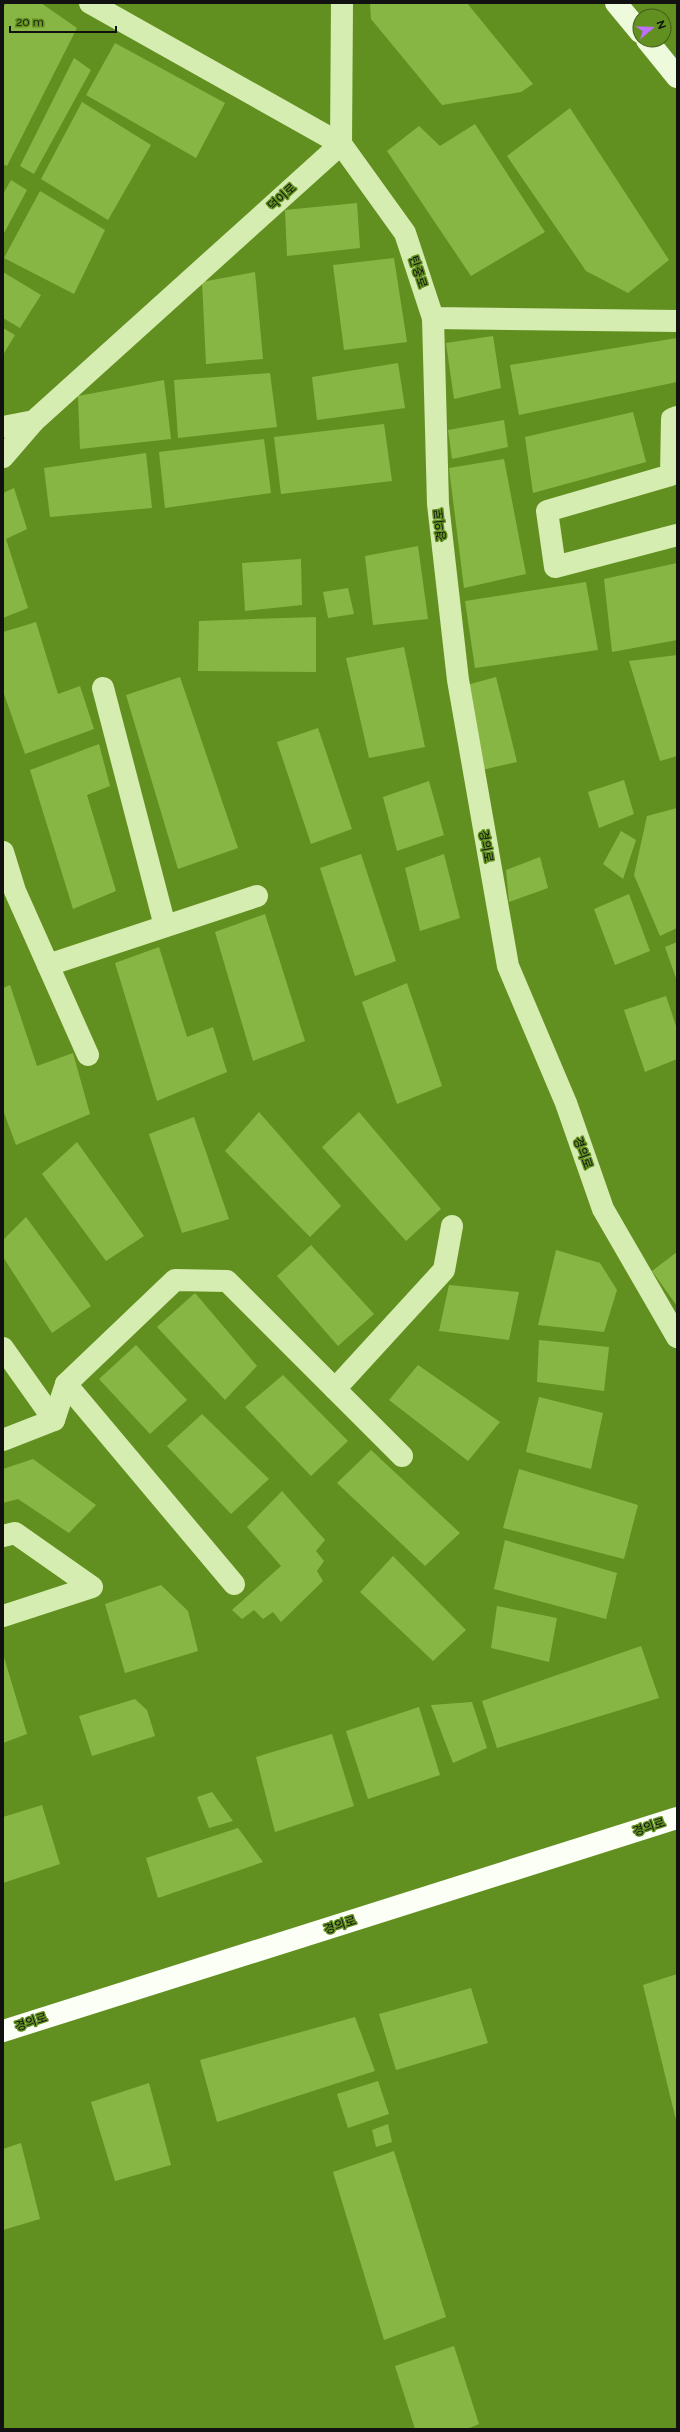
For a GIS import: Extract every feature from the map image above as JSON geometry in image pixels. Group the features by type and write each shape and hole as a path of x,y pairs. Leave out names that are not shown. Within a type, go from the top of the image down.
{"main road":[{"path":"616,3 632,22"},
{"path":"653,48 677,77"},
{"name":"경의로","path":"3,2031 677,1818"}],"street":[{"path":"90,3 341,144 342,3"},
{"name":"탄중로","path":"341,144 405,234 433,318"},
{"name":"덕이로","path":"3,457 34,421 341,144"},
{"path":"433,318 677,321"},
{"name":"경의로","path":"433,318 438,504 457,672 508,966 566,1103 603,1209 677,1337"},
{"path":"677,417 672,419 671,475 547,511 554,567 677,535"},
{"path":"3,427 34,421"},
{"path":"103,688 165,926"},
{"path":"3,852 9,894 48,965 88,1055"},
{"path":"48,965 257,896"},
{"path":"335,1389 444,1270 452,1226"},
{"path":"54,1420 66,1384 175,1280 227,1281 402,1456"},
{"path":"3,1348 54,1420"},
{"path":"66,1384 234,1584"},
{"path":"3,1440 54,1420"},
{"path":"3,1536 15,1533 92,1587 3,1616"}],"building":[{"path":"6,3 41,3 77,28 7,166 3,164 3,8"},
{"path":"370,3 467,3 533,84 521,92 442,105 371,19"},
{"path":"115,43 225,103 196,158 86,95"},
{"path":"74,58 91,70 34,174 20,166"},
{"path":"82,102 151,145 108,220 41,179"},
{"path":"570,108 669,260 628,293 586,271 507,156"},
{"path":"475,124 545,232 471,276 387,151 419,126 440,146"},
{"path":"11,180 27,190 3,235 3,194"},
{"path":"40,191 105,230 74,294 4,258"},
{"path":"357,203 360,248 287,256 285,210"},
{"path":"394,258 407,342 344,350 333,265"},
{"path":"3,272 41,295 20,328 3,318"},
{"path":"255,272 263,359 206,364 202,282"},
{"path":"3,328 15,335 3,355"},
{"path":"493,336 501,388 454,399 446,343"},
{"path":"677,338 677,382 519,415 510,365"},
{"path":"398,363 405,408 317,420 312,377"},
{"path":"270,373 277,427 178,438 174,380"},
{"path":"164,380 171,439 80,449 78,396"},
{"path":"633,412 646,462 533,493 525,437"},
{"path":"504,420 508,447 452,459 448,430"},
{"path":"384,424 392,481 281,494 274,437"},
{"path":"264,439 271,493 165,508 159,452"},
{"path":"146,453 152,508 50,517 44,468"},
{"path":"504,459 526,574 464,588 449,468"},
{"path":"14,488 27,529 6,539 28,608 3,618 3,493"},
{"path":"418,546 428,619 373,625 365,556"},
{"path":"301,559 302,605 245,611 242,563"},
{"path":"677,563 677,640 612,652 604,579"},
{"path":"586,582 598,650 475,668 465,601"},
{"path":"348,588 354,614 328,618 323,592"},
{"path":"316,617 316,672 198,671 199,621"},
{"path":"36,622 58,694 80,686 94,729 25,754 3,691 3,632"},
{"path":"404,647 425,747 369,758 346,658"},
{"path":"677,655 677,756 660,761 629,661"},
{"path":"180,677 238,848 178,869 126,695"},
{"path":"496,677 517,762 482,770 467,685"},
{"path":"318,728 352,829 311,844 277,742"},
{"path":"99,744 110,786 87,795 116,891 73,909 30,770"},
{"path":"624,780 634,814 599,828 588,792"},
{"path":"429,781 444,835 397,851 383,797"},
{"path":"677,808 677,928 660,936 634,875 647,816"},
{"path":"621,831 636,840 623,879 603,864"},
{"path":"361,854 396,961 355,976 320,868"},
{"path":"444,854 460,918 420,931 405,868"},
{"path":"540,857 548,888 509,902 506,870"},
{"path":"629,894 650,951 615,965 594,909"},
{"path":"265,914 305,1041 253,1061 215,932"},
{"path":"677,942 677,981 665,947"},
{"path":"159,947 187,1037 213,1027 227,1072 157,1101 115,963"},
{"path":"407,983 442,1086 397,1104 362,1002"},
{"path":"10,985 37,1066 73,1053 90,1114 16,1145 3,1110 3,988"},
{"path":"666,996 677,1029 677,1059 645,1072 624,1010"},
{"path":"259,1112 341,1206 310,1237 225,1151"},
{"path":"359,1112 441,1209 406,1241 322,1147"},
{"path":"194,1117 229,1219 182,1233 149,1134"},
{"path":"77,1142 144,1236 106,1261 42,1174"},
{"path":"26,1217 91,1306 52,1333 3,1257 3,1240"},
{"path":"311,1245 374,1314 338,1346 277,1276"},
{"path":"556,1250 600,1263 617,1290 604,1332 538,1325"},
{"path":"677,1252 677,1306 652,1271"},
{"path":"449,1285 519,1292 509,1340 439,1331"},
{"path":"195,1293 257,1366 225,1400 157,1327"},
{"path":"539,1340 609,1347 604,1391 537,1382"},
{"path":"136,1345 187,1400 150,1434 99,1379"},
{"path":"418,1365 500,1422 468,1461 389,1400"},
{"path":"283,1375 348,1441 311,1476 245,1407"},
{"path":"539,1397 603,1413 591,1469 526,1452"},
{"path":"202,1414 269,1479 231,1514 167,1446"},
{"path":"371,1450 460,1533 425,1566 337,1483"},
{"path":"33,1459 96,1505 69,1533 18,1499 3,1503 3,1469"},
{"path":"519,1469 638,1505 624,1559 503,1528"},
{"path":"282,1491 325,1540 316,1551 324,1561 317,1571 323,1581 281,1622 273,1612 263,1619 254,1610 242,1619 232,1610 281,1566 247,1527"},
{"path":"505,1540 617,1573 606,1619 494,1589"},
{"path":"393,1556 466,1630 433,1661 360,1592"},
{"path":"161,1585 188,1611 198,1651 125,1673 105,1604"},
{"path":"497,1606 557,1618 549,1662 491,1648"},
{"path":"641,1646 659,1698 497,1748 482,1701"},
{"path":"3,1654 27,1734 3,1743"},
{"path":"135,1699 147,1710 155,1736 92,1756 79,1716"},
{"path":"472,1702 487,1748 453,1763 431,1705"},
{"path":"419,1707 440,1775 368,1799 346,1731"},
{"path":"332,1734 354,1806 275,1832 256,1757"},
{"path":"212,1792 233,1821 209,1828 197,1797"},
{"path":"42,1805 60,1864 3,1883 3,1817"},
{"path":"238,1828 263,1862 158,1898 146,1858"},
{"path":"677,1974 677,2120 676,2120 643,1985"},
{"path":"471,1988 488,2043 396,2070 379,2014"},
{"path":"355,2017 375,2071 217,2122 200,2060"},
{"path":"378,2081 389,2114 348,2128 337,2094"},
{"path":"149,2083 171,2165 115,2181 91,2102"},
{"path":"388,2124 392,2142 376,2147 372,2130"},
{"path":"21,2143 40,2219 3,2230 3,2149"},
{"path":"394,2151 446,2317 384,2340 333,2172"},
{"path":"454,2346 479,2424 467,2429 415,2429 395,2366"}]}
